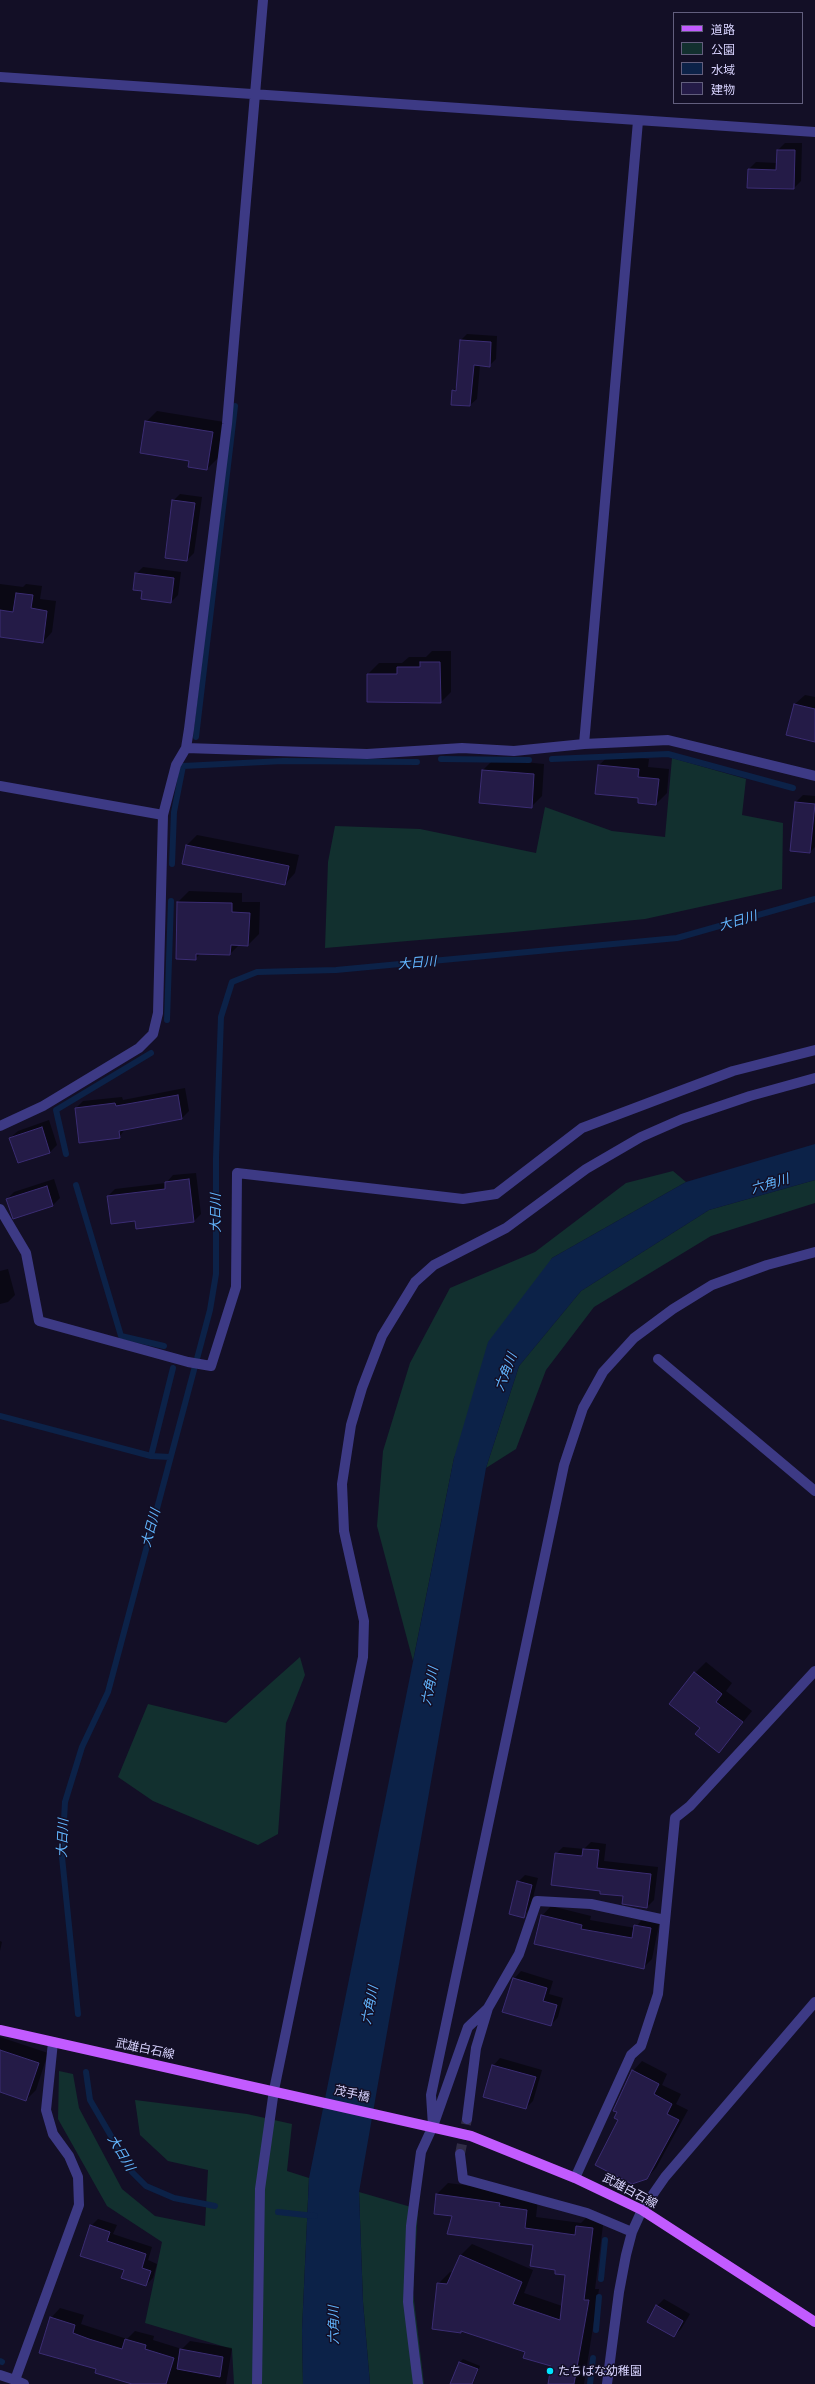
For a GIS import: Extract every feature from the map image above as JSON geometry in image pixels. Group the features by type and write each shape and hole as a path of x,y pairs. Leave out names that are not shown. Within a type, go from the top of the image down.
{"main road":[{"name":"武雄白石線","path":"0,2030 279,2091"},
{"name":"茂手橋","path":"279,2091 415,2122"},
{"name":"武雄白石線","path":"415,2122 471,2136 575,2178 642,2210 815,2322"}],"street":[{"path":"0,1126 43,1106 139,1048 153,1034 158,1013 164,815 176,765 186,748 227,424 263,0"},
{"path":"0,77 815,132"},
{"path":"584,744 638,121"},
{"path":"186,748 367,754 462,748 514,751 584,744 668,740 815,776"},
{"path":"0,786 164,815"},
{"path":"0,1209 26,1254 39,1322 203,1366 211,1366 236,1287 237,1172 463,1199 496,1194 582,1128 733,1071 815,1050"},
{"path":"257,2384 260,2188 363,1657 364,1621 344,1531 342,1484 351,1425 364,1382 392,1318 415,1282 434,1265 506,1228 586,1169 641,1137 682,1119 750,1096 815,1078"},
{"path":"433,2126 431,2095 434,2080 564,1465 583,1408 608,1366 634,1338 673,1309 712,1285 767,1265 815,1252"},
{"path":"658,1359 815,1491"},
{"path":"575,2178 631,2055 641,2046 658,1994 675,1818 690,1806 815,1671"},
{"path":"467,2119 476,2048 488,2008 519,1954 537,1901 591,1904 665,1920"},
{"path":"607,2384 619,2292 632,2232 642,2210 665,2177 815,2002"},
{"path":"418,2384 408,2302 411,2226 421,2152 433,2126 468,2028 488,2008"},
{"path":"0,2375 20,2382 79,2205 78,2177 69,2156 53,2134 46,2110 53,2042"},
{"path":"460,2154 463,2179 587,2213 632,2232"}],"green space":[{"path":"672,758 746,779 742,815 783,823 782,889 645,919 325,948 328,862 335,826 420,829 536,853 545,807 612,831 665,837"},
{"path":"673,1171 686,1182 552,1258 454,1458 413,1661 377,1526 383,1451 410,1363 450,1288 535,1252 626,1183"},
{"path":"815,1180 815,1203 711,1236 594,1307 546,1370 516,1449 486,1468 519,1366 581,1291 709,1210"},
{"path":"300,1657 305,1675 286,1723 278,1834 258,1845 153,1801 118,1777 148,1704 226,1723"},
{"path":"59,2071 73,2074 79,2108 122,2189 155,2216 205,2226 208,2170 168,2161 140,2135 135,2100 247,2114 292,2124 287,2171 309,2178 302,2330 303,2384 234,2384 232,2349 145,2323 162,2242 107,2206 58,2119"},
{"path":"359,2192 418,2209 413,2292 424,2384 370,2384 363,2302"}],"water":[{"name":"六角川","path":"815,1144 815,1180 709,1210 581,1291 519,1366 486,1468 359,2192 363,2302 370,2384 303,2384 302,2330 309,2178 454,1458 488,1342 552,1258 686,1182"}],"building":[{"path":"777,150 795,150 794,189 747,188 748,169 776,170"},
{"path":"460,340 491,342 490,367 474,365 470,406 451,405 452,390 456,391"},
{"path":"145,421 213,432 207,470 188,467 189,461 140,453"},
{"path":"172,500 195,503 187,561 165,558"},
{"path":"135,573 174,578 171,603 141,599 142,591 133,590"},
{"path":"16,593 33,595 31,608 47,611 43,643 0,637 0,610 13,612"},
{"path":"420,662 440,662 441,703 367,702 367,674 397,674 397,667 420,667"},
{"path":"794,704 815,709 815,742 786,735"},
{"path":"598,765 639,769 638,777 659,779 656,805 638,803 638,798 595,794"},
{"path":"482,770 534,774 532,808 479,803"},
{"path":"795,802 815,804 810,853 790,851"},
{"path":"186,845 289,866 285,885 182,864"},
{"path":"177,902 232,903 232,912 250,913 248,946 231,945 230,955 196,954 196,960 176,959"},
{"path":"178,1095 182,1119 119,1131 120,1138 79,1143 75,1108 115,1103 116,1106"},
{"path":"42,1127 50,1153 18,1163 9,1138"},
{"path":"189,1179 194,1222 136,1229 135,1221 111,1224 107,1196 165,1189 165,1182"},
{"path":"47,1186 53,1206 13,1219 6,1199"},
{"path":"694,1672 722,1694 716,1702 743,1722 719,1753 695,1734 700,1728 669,1704"},
{"path":"583,1849 599,1850 597,1868 651,1874 647,1908 622,1904 623,1896 600,1894 600,1891 551,1885 555,1853 582,1856"},
{"path":"517,1881 532,1885 524,1918 509,1914"},
{"path":"541,1915 582,1925 581,1929 632,1938 634,1925 651,1928 644,1969 534,1944"},
{"path":"513,1978 547,1988 543,2001 557,2005 551,2026 502,2012"},
{"path":"0,2050 39,2063 26,2101 0,2092"},
{"path":"492,2065 536,2077 526,2109 483,2097"},
{"path":"632,2070 659,2084 654,2094 672,2104 667,2114 679,2120 647,2179 632,2184 595,2165 618,2120 614,2118 617,2112 613,2111"},
{"path":"436,2194 500,2203 499,2206 527,2210 525,2228 575,2235 576,2226 593,2228 584,2300 589,2300 574,2384 548,2384 551,2366 523,2358 525,2352 461,2331 461,2333 432,2329 437,2283 447,2284 460,2255 522,2282 513,2304 560,2320 565,2275 555,2274 555,2270 530,2266 533,2245 447,2234 452,2216 434,2214"},
{"path":"90,2225 110,2232 107,2241 146,2254 142,2268 151,2271 146,2286 121,2278 124,2270 80,2256"},
{"path":"656,2305 683,2321 674,2337 647,2322"},
{"path":"50,2317 75,2325 73,2333 89,2339 122,2349 125,2339 146,2345 145,2349 174,2358 166,2384 132,2384 95,2373 96,2369 39,2353"},
{"path":"180,2349 223,2357 220,2377 177,2369"},
{"path":"459,2362 478,2369 472,2384 450,2384"}],"waterway":[{"path":"196,737 235,406"},
{"path":"552,759 668,754 793,788"},
{"path":"441,759 529,760"},
{"path":"172,864 174,812 183,766 283,761 417,762"},
{"name":"大日川","path":"78,2014 62,1857 65,1802 82,1747 108,1692 210,1310 216,1274 216,1158 221,1017 232,982 257,972 336,970 677,938 815,899"},
{"path":"167,1020 171,901"},
{"path":"66,1154 56,1110 151,1053"},
{"path":"76,1185 121,1336 164,1346"},
{"path":"151,1456 173,1368"},
{"path":"0,1416 151,1456 170,1457"},
{"name":"大日川","path":"86,2072 90,2100 132,2172 146,2186 174,2198 215,2206"},
{"name":"大日川","path":"278,2212 315,2216"},
{"path":"601,2279 605,2240"},
{"path":"596,2330 599,2297"},
{"path":"590,2384 593,2358"}],"tunnel":[{"path":"460,2154 467,2119"}],"place":[{"name":"たちばな幼稚園","path":"550,2371"}]}
